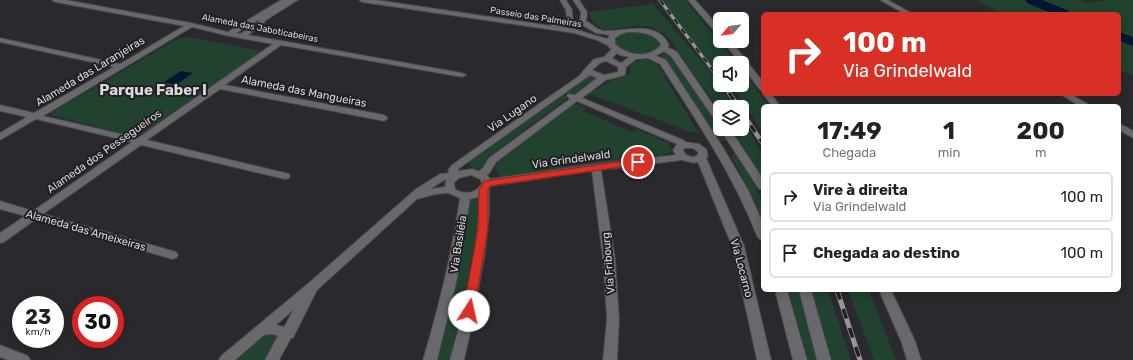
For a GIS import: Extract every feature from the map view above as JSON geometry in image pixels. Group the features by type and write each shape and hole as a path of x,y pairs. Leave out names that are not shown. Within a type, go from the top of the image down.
{"street":[{"name":"Alameda das Jaboticabeiras","path":"55,0 191,25 229,34 462,75"},
{"path":"259,18 286,0"},
{"path":"229,34 295,0"},
{"name":"Passeio das Palmeiras","path":"362,0 574,32 600,38 610,43"},
{"name":"Passeio das Palmeiras","path":"404,0 558,24 584,23 597,32 642,30 657,35 664,40 665,45 663,48"},
{"path":"563,0 569,10 568,28 574,32"},
{"path":"576,0 582,10 584,23"},
{"path":"691,0 713,24"},
{"path":"883,0 906,12"},
{"path":"569,10 582,10"},
{"path":"242,36 260,24 259,18"},
{"name":"Alameda das Laranjeiras","path":"0,137 191,25"},
{"path":"624,31 613,36 610,43 616,50 636,56 657,53 663,48 674,54 713,111"},
{"path":"0,40 120,66"},
{"name":"Alameda dos Pessegueiros","path":"0,238 281,42"},
{"path":"732,48 761,85"},
{"name":"Via Lugano","path":"454,176 453,170 455,167 587,74 587,71 597,61 607,59 616,50"},
{"path":"648,55 663,62 746,196 761,231"},
{"path":"622,66 636,56"},
{"path":"607,59 622,66"},
{"path":"481,174 487,170 492,160 575,98 603,78 622,73 622,66"},
{"path":"587,71 603,78"},
{"name":"Alameda das Mangueiras","path":"219,86 384,118"},
{"path":"561,92 680,142 682,146 678,150 682,157"},
{"path":"1068,96 1083,104"},
{"path":"0,108 286,176"},
{"path":"1121,127 1133,135"},
{"path":"730,136 761,184"},
{"name":"Via Locarno","path":"682,146 691,145 698,147 703,151 701,158 738,246 764,360"},
{"path":"717,147 737,146"},
{"name":"Via Grindelwald","path":"485,187 596,168 682,157 690,160 701,158"},
{"name":"Via Fribourg","path":"596,168 609,259 612,319 610,360"},
{"path":"226,360 414,197 428,186 444,176 454,176 472,172 484,176 485,187 477,194 465,196 459,195 450,190 426,193 414,197"},
{"path":"450,190 449,183 454,176"},
{"name":"Via Basiléia","path":"457,360 469,311 476,272 483,228 485,187"},
{"name":"Via Basiléia","path":"430,360 452,280 465,196"},
{"name":"Alameda das Ameixeiras","path":"0,205 172,255"},
{"path":"272,360 288,334 314,285"},
{"path":"782,292 800,360"},
{"path":"806,292 824,360"},
{"path":"886,292 908,341 914,360"},
{"path":"260,330 272,329 288,334"},
{"path":"0,351 23,360"}],"green space":[{"path":"656,0 685,0 713,34 713,48 725,48 731,56 713,56 713,68 677,28"},
{"path":"977,0 1079,0 1087,3 1109,0 1133,0 1133,76 1121,71 1121,12 996,12"},
{"path":"653,4 709,70 713,76 713,92 724,92 729,100 713,100 713,102 672,42 661,31 648,26 603,29 594,23 589,12"},
{"path":"627,32 643,32 657,37 661,44 655,50 644,54 632,53 615,46 614,38"},
{"path":"188,37 257,50 260,51 260,53 152,130 128,135 51,115 54,111 175,40"},
{"path":"667,53 675,60 713,119 713,133 667,60 660,56"},
{"path":"645,59 656,62 698,132 693,133 589,94 613,80 626,76 630,73 631,63"},
{"path":"591,75 596,78 575,94 571,95 567,93 567,92"},
{"path":"749,79 768,104 761,104 761,130 749,112 749,100 741,100 734,92 749,92"},
{"path":"563,95 566,96 564,101 488,157 484,166 478,169 470,166 469,163 471,161"},
{"path":"576,104 586,108 583,111 632,132 636,129 668,143 672,151 664,155 507,178 499,175 495,167 498,162 572,105"},
{"path":"749,131 761,151 761,177 752,160 736,136 749,136"},
{"path":"715,136 724,136 727,141 718,141"},
{"path":"733,154 739,154 761,197 761,216 732,158"},
{"path":"481,199 474,260 451,360 435,360 455,281 463,241 468,200"},
{"path":"789,292 799,292 817,360 806,360"},
{"path":"811,292 829,292 851,360 830,360"},
{"path":"849,292 870,292 896,360 874,360"},
{"path":"269,333 276,334 277,339 264,360 234,360"}],"water":[{"path":"181,71 193,73 176,85 164,82"}],"waterway":[{"path":"1031,0 1059,12"},
{"path":"1121,37 1133,42"}],"railway":[{"path":"660,0 713,71"},
{"path":"729,93 734,100"},
{"path":"749,123 761,141"},
{"path":"838,292 860,360"}],"district":[{"name":"Parque Faber I","path":"153,90"}],"route":[{"path":"469,311 483,228 484,190 487,184 638,162"}]}
